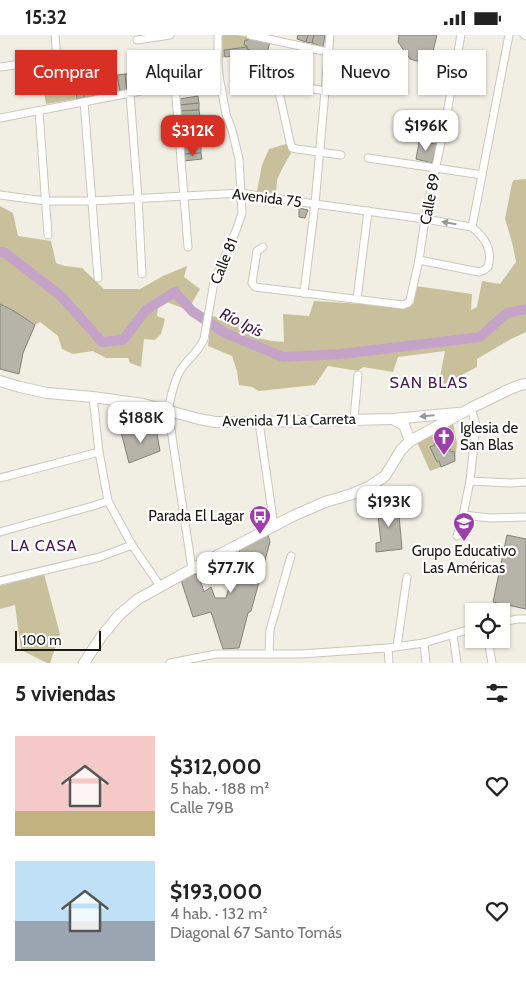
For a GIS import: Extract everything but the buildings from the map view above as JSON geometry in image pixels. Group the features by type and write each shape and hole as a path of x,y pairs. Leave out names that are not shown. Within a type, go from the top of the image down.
{"main road":[{"name":"Avenida 71 La Carreta","path":"0,381 47,393 143,404 206,421 230,423 393,419 466,410"},
{"path":"87,663 101,637 119,615 138,599 302,511 370,486 385,476 401,450 410,441 466,410 508,390 526,384"},
{"path":"393,419 404,425 410,441"}],"street":[{"path":"0,67 57,59 55,35"},
{"path":"137,39 170,35"},
{"name":"Calle 81","path":"218,35 218,50"},
{"path":"250,35 323,50"},
{"path":"328,50 330,35"},
{"name":"Calle 89","path":"357,299 404,305 410,300 460,35"},
{"path":"419,260 480,271 488,267 488,244 472,227 509,35"},
{"name":"Calle 81","path":"192,569 168,410 171,393 180,371 201,347 214,282 238,228 242,213 239,159 226,114 220,81"},
{"path":"323,91 287,85 282,87 280,92 290,142 292,148 341,155"},
{"path":"0,118 127,94"},
{"path":"130,95 142,274"},
{"path":"177,95 188,247"},
{"path":"304,293 315,204 325,95"},
{"path":"84,102 98,278"},
{"path":"39,111 48,235"},
{"path":"368,158 482,175"},
{"name":"Avenida 75","path":"0,195 45,201 92,201 242,193 472,227"},
{"path":"263,247 257,251 252,283 254,287 357,299 368,211"},
{"path":"354,419 358,375"},
{"path":"93,397 99,452 108,501 132,545 160,586"},
{"path":"456,536 463,515 470,481 476,425 466,410"},
{"path":"259,423 274,526"},
{"path":"0,478 99,452"},
{"path":"470,481 526,482"},
{"path":"0,532 108,501"},
{"path":"463,515 490,518 526,517"},
{"path":"0,581 100,557 132,545"},
{"path":"269,653 270,630 291,556"},
{"path":"397,646 407,577"},
{"path":"510,620 526,619"},
{"path":"170,663 216,654 301,654 388,648 424,643 465,631"},
{"path":"453,634 457,663"},
{"path":"424,643 426,663"},
{"path":"388,648 390,663"},
{"path":"490,648 492,663"}],"shaded area":[{"path":"223,35 249,37 248,40 245,40 244,45 247,47 225,50 225,57 222,58"},
{"path":"44,95 75,95 76,99 46,104"},
{"path":"286,144 291,153 277,180 276,197 256,196 262,165 269,149"},
{"path":"526,179 526,332 477,359 477,367 437,388 429,390 440,377 445,351 398,357 393,372 363,367 358,371 328,366 315,385 259,391 252,387 239,385 232,356 208,346 211,316 242,321 250,336 284,342 283,314 309,316 314,301 409,307 414,303 416,286 472,294 471,310 477,307 482,281 500,284 516,262 505,219 512,183 514,180"},
{"path":"0,206 13,213 18,236 51,241 56,263 82,268 104,289 140,289 163,276 187,266 184,277 200,289 188,310 164,301 158,306 157,316 165,319 161,334 155,340 144,339 141,367 130,363 128,358 106,358 93,351 73,354 62,349 58,336 40,322 35,325 0,304"},
{"path":"453,423 457,443 455,461 454,451 451,452 446,440 440,441 434,444 437,462 439,461 441,467 430,471 417,442"},
{"path":"44,574 60,634 50,663 21,650 15,605 0,609 0,586"}],"waterway":[{"name":"Río Ipís","path":"0,252 4,252 61,296 102,342 123,340 146,310 175,292 192,311 225,333 283,357 341,354 480,337 507,313 526,309"}],"place":[{"name":"Iglesia de San Blas","path":"444,456"},
{"name":"Parada El Lagar","path":"260,535"},
{"name":"Grupo Educativo Las Américas","path":"464,542"}],"district":[{"name":"SAN BLAS","path":"429,382"},
{"name":"LA CASA","path":"44,545"}]}
